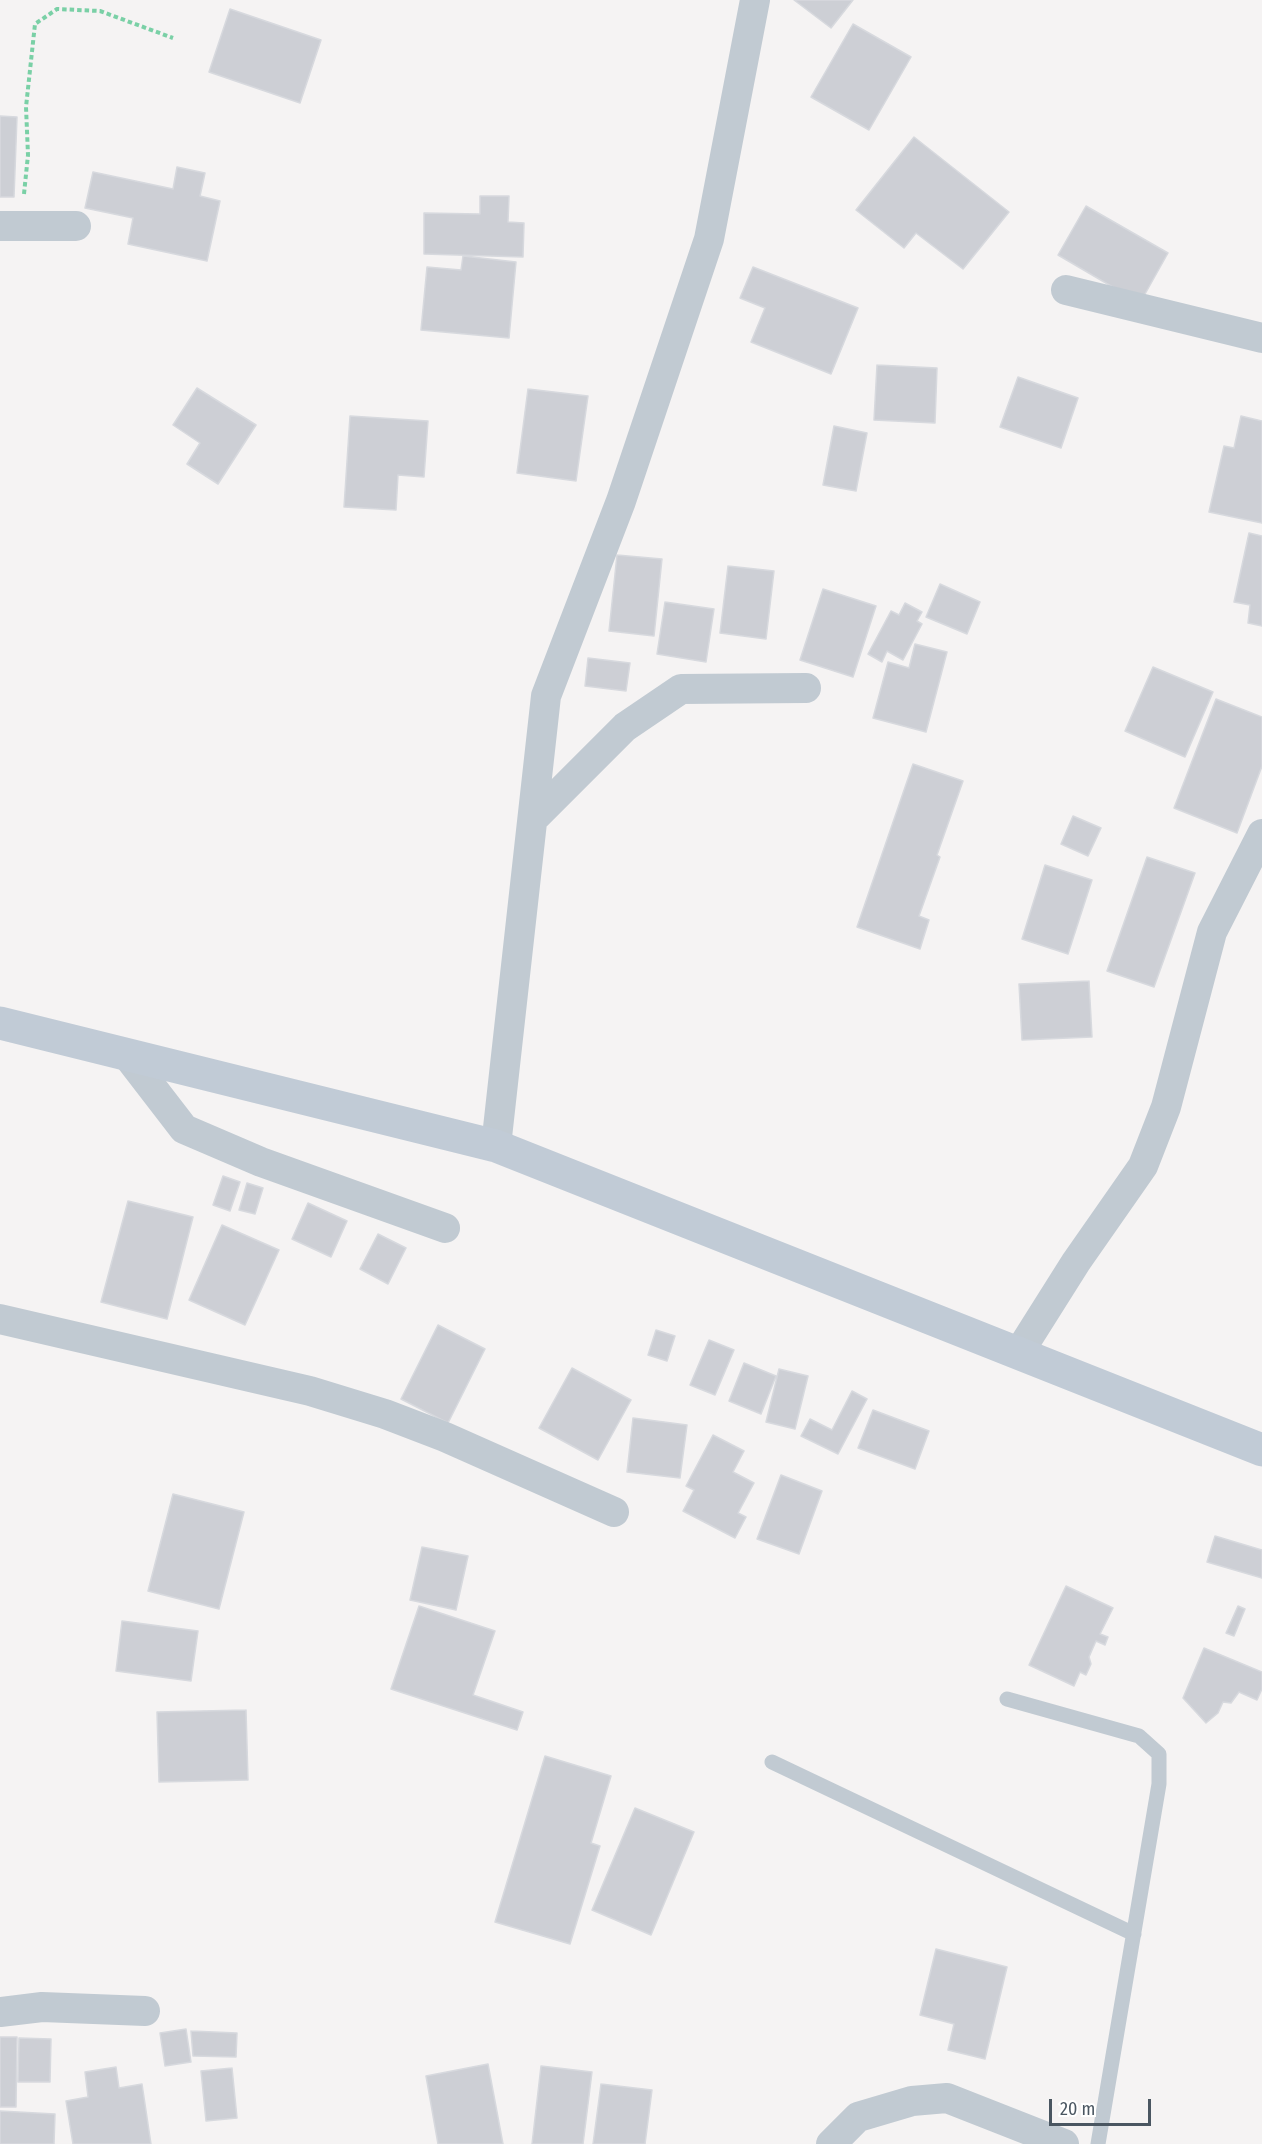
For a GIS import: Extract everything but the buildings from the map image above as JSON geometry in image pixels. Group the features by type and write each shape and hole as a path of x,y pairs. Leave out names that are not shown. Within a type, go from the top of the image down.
{"main road":[{"path":"0,1023 496,1146 1262,1450"}],"street":[{"path":"496,1146 546,696 621,501 709,239 755,0"},
{"path":"11,226 76,226"},
{"path":"1066,290 1262,338"},
{"path":"533,819 625,727 681,689 807,688"},
{"path":"1018,1353 1076,1262 1143,1166 1166,1107 1212,932 1262,834"},
{"path":"127,1054 184,1129 261,1162 445,1228"},
{"path":"0,1318 310,1391 385,1414 445,1437 614,1512"},
{"path":"0,2013 42,2007 145,2011"},
{"path":"831,2144 858,2117 912,2101 947,2098 1064,2144"}],"lane":[{"path":"1007,1699 1139,1736 1159,1754 1159,1784 1098,2144"},
{"path":"772,1762 1134,1934"}],"path":[{"path":"11,226 27,155 26,107 35,24 57,9 100,11 172,38"}]}
